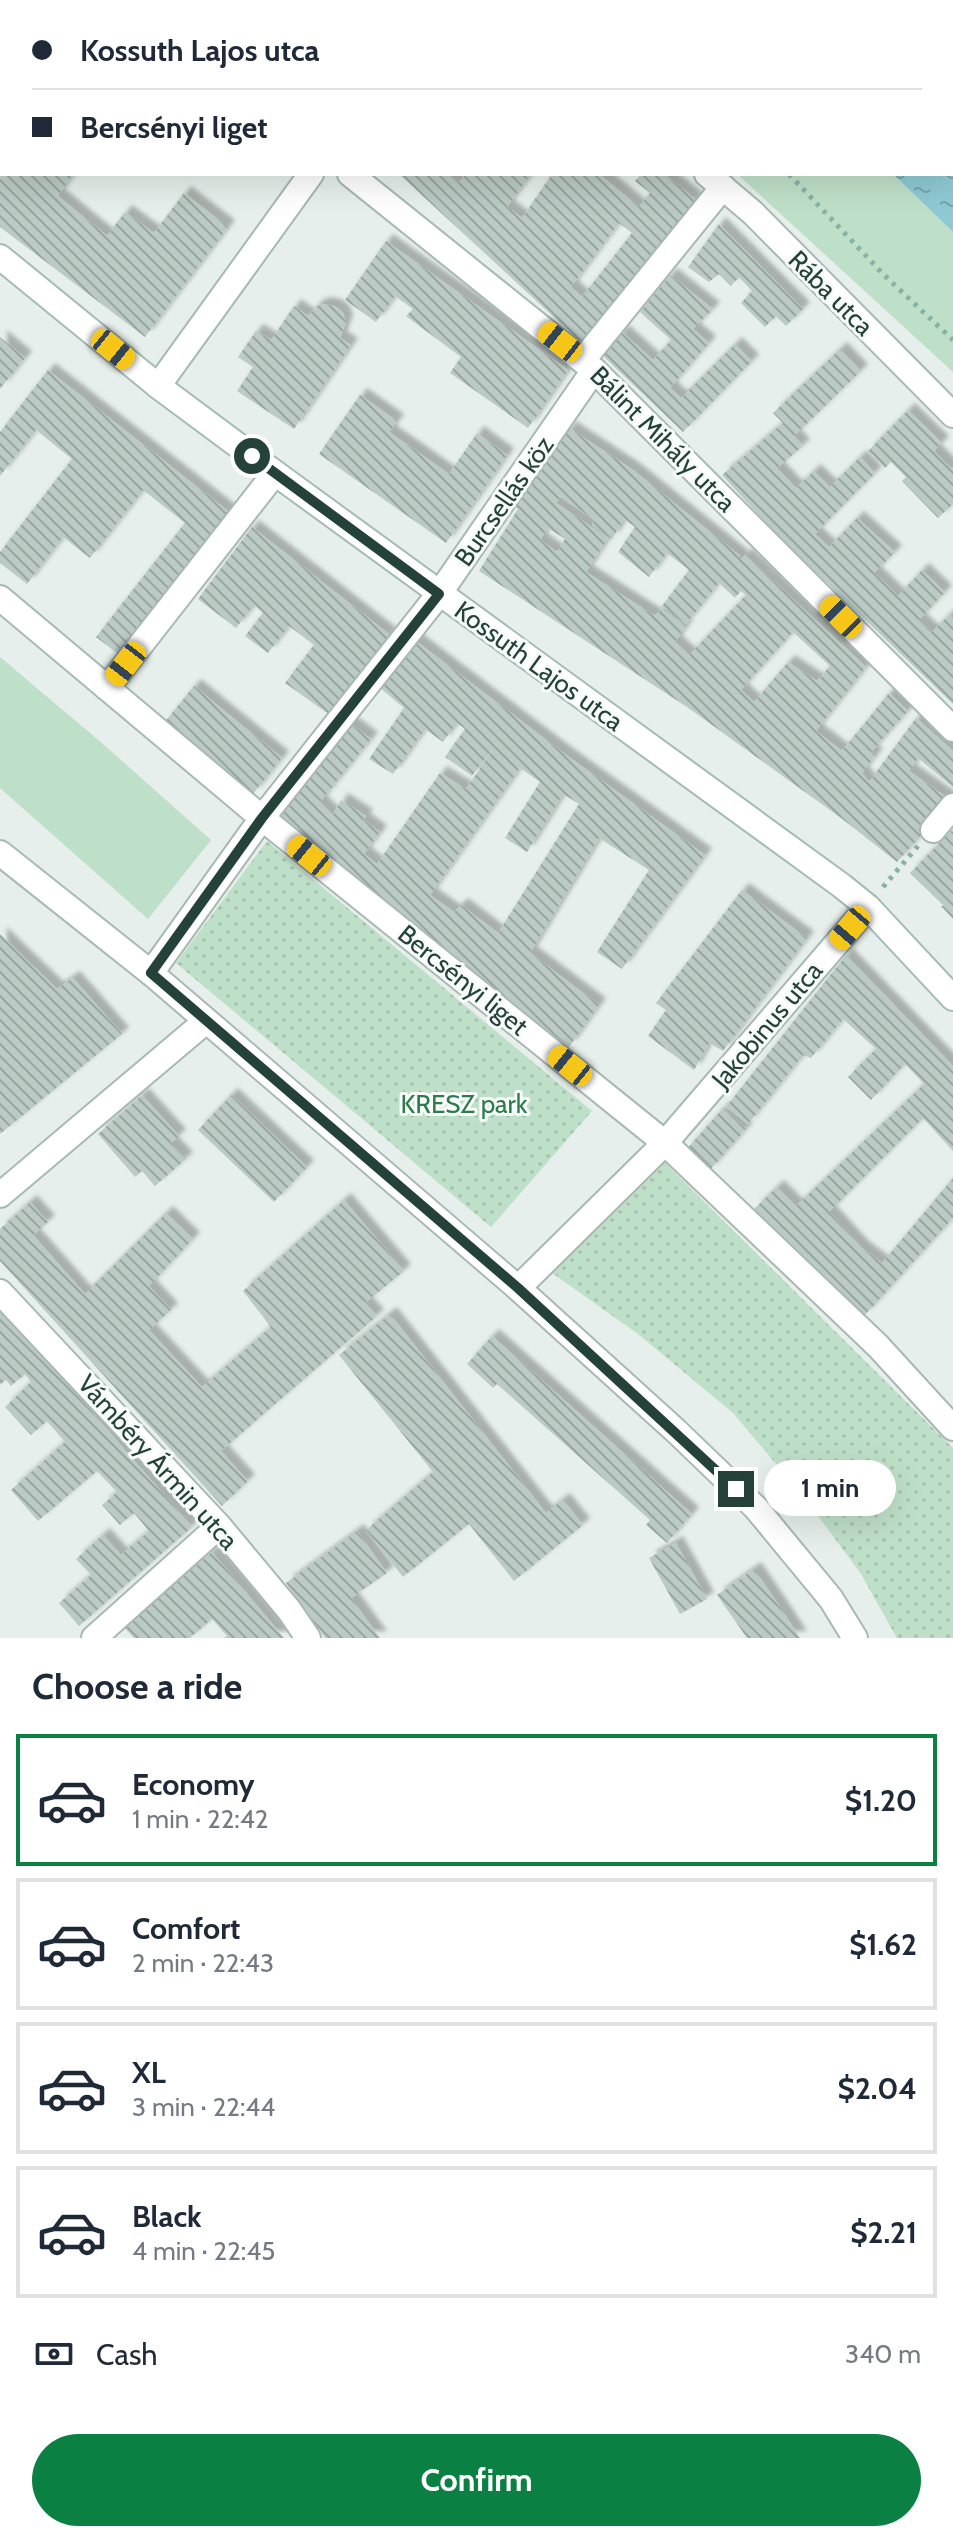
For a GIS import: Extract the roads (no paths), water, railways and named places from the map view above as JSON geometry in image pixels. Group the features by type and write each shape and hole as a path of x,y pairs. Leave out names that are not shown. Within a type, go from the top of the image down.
{"street":[{"path":"158,386 310,176"},
{"name":"Bálint Mihály utca","path":"353,176 589,365 953,729"},
{"name":"Burcsellás köz","path":"262,818 439,594 715,180"},
{"name":"Rába utca","path":"715,180 953,415"},
{"name":"Kossuth Lajos utca","path":"0,257 158,386 868,907 953,998"},
{"path":"107,688 275,473"},
{"name":"Bercsényi liget","path":"0,598 262,818 665,1143 878,1346 953,1428"},
{"path":"933,830 953,806"},
{"path":"151,973 262,818"},
{"path":"0,853 151,973 518,1288 676,1431 756,1508 831,1599 855,1638"},
{"name":"Jakobinus utca","path":"665,1143 868,907"},
{"path":"0,1195 206,1021"},
{"path":"518,1288 665,1143"},
{"name":"Vámbéry Ármin utca","path":"0,1292 219,1526 289,1610 308,1638"},
{"path":"94,1638 219,1526"}],"water":[{"path":"895,176 953,176 953,232"}],"park label":[{"name":"KRESZ park","path":"464,1104"}]}
